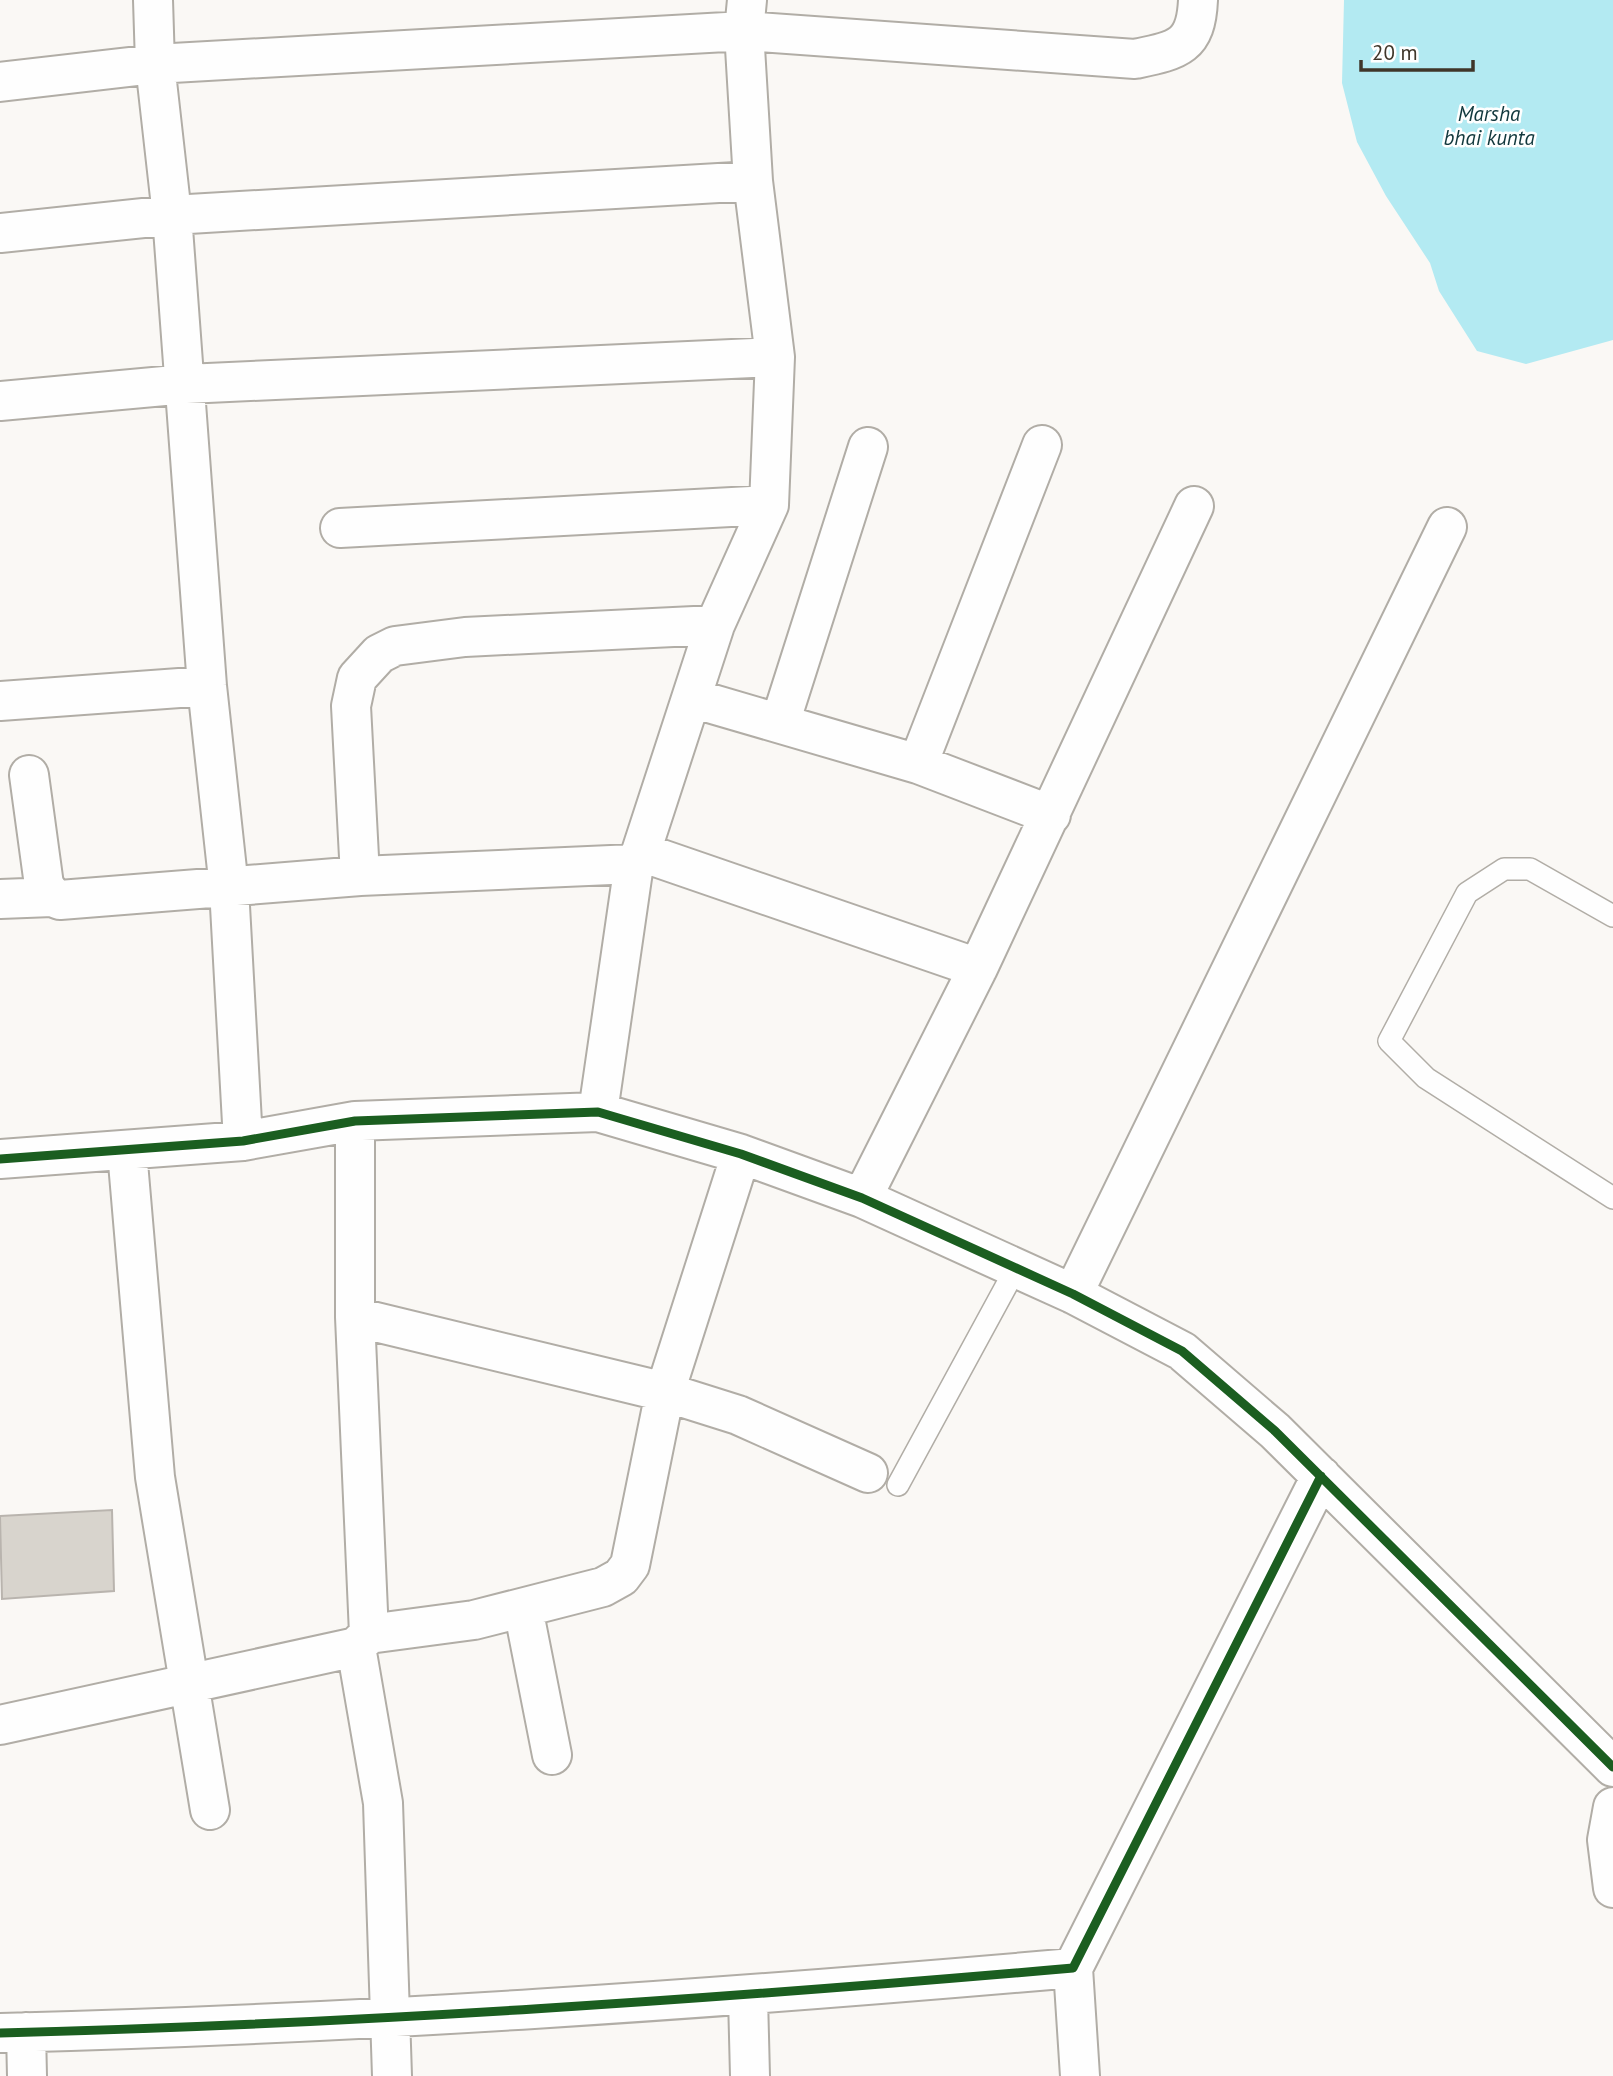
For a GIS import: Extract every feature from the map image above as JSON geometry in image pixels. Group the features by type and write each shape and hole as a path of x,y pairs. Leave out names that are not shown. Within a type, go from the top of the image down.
{"street":[{"path":"153,0 155,64 172,215 207,686 229,888 243,1141"},
{"path":"0,82 155,64 746,16 1135,59 1181,45 1197,25 1198,0"},
{"path":"598,1112 638,858 715,625 769,505 775,357 753,181 746,16"},
{"path":"0,233 172,215 753,181"},
{"path":"0,401 186,384 775,357"},
{"path":"918,764 1042,445"},
{"path":"780,723 868,447"},
{"path":"340,528 769,505"},
{"path":"862,1198 978,968 1194,506"},
{"path":"1073,1294 1447,527"},
{"path":"360,876 351,706 357,678 379,654 395,646 465,637 715,625"},
{"path":"0,701 207,686"},
{"path":"692,698 918,764 1051,815"},
{"path":"29,775 44,885 52,897"},
{"path":"0,899 52,897 60,900 360,876 638,858 978,968"},
{"path":"0,1159 243,1141 355,1121 598,1112 741,1154 862,1198 1073,1294 1182,1351 1321,1476 1613,1767"},
{"path":"355,1121 355,1317 363,1641 383,1803 392,2076"},
{"path":"127,1151 155,1477 191,1682 210,1810"},
{"path":"0,1724 363,1641 474,1620 603,1587 621,1577 630,1564 666,1392 741,1154"},
{"path":"355,1317 666,1392 738,1415 883,1479"},
{"path":"1080,2076 1073,1968 1321,1476"},
{"path":"523,1608 552,1755"},
{"path":"1613,1807 1606,1840 1613,1888"},
{"path":"27,2076 13,2033 392,2018 748,1997 1073,1968"},
{"path":"748,1997 750,2076"}],"lane":[{"path":"1613,916 1530,869 1504,869 1467,892 1389,1041 1426,1078 1613,1198"},
{"path":"883,1479 1016,1268"}],"water":[{"name":"Marsha bhai kunta","path":"1344,0 1613,0 1613,340 1526,364 1477,351 1439,291 1430,263 1386,196 1357,142 1342,83"}],"building":[{"path":"112,1510 114,1591 2,1599 0,1516"}],"cycle path":[{"path":"0,1159 243,1141 355,1121 598,1112 741,1154 862,1198 1073,1294 1182,1351 1275,1431 1613,1767"},
{"path":"0,2033 537,2009 1073,1968 1321,1476"}]}
